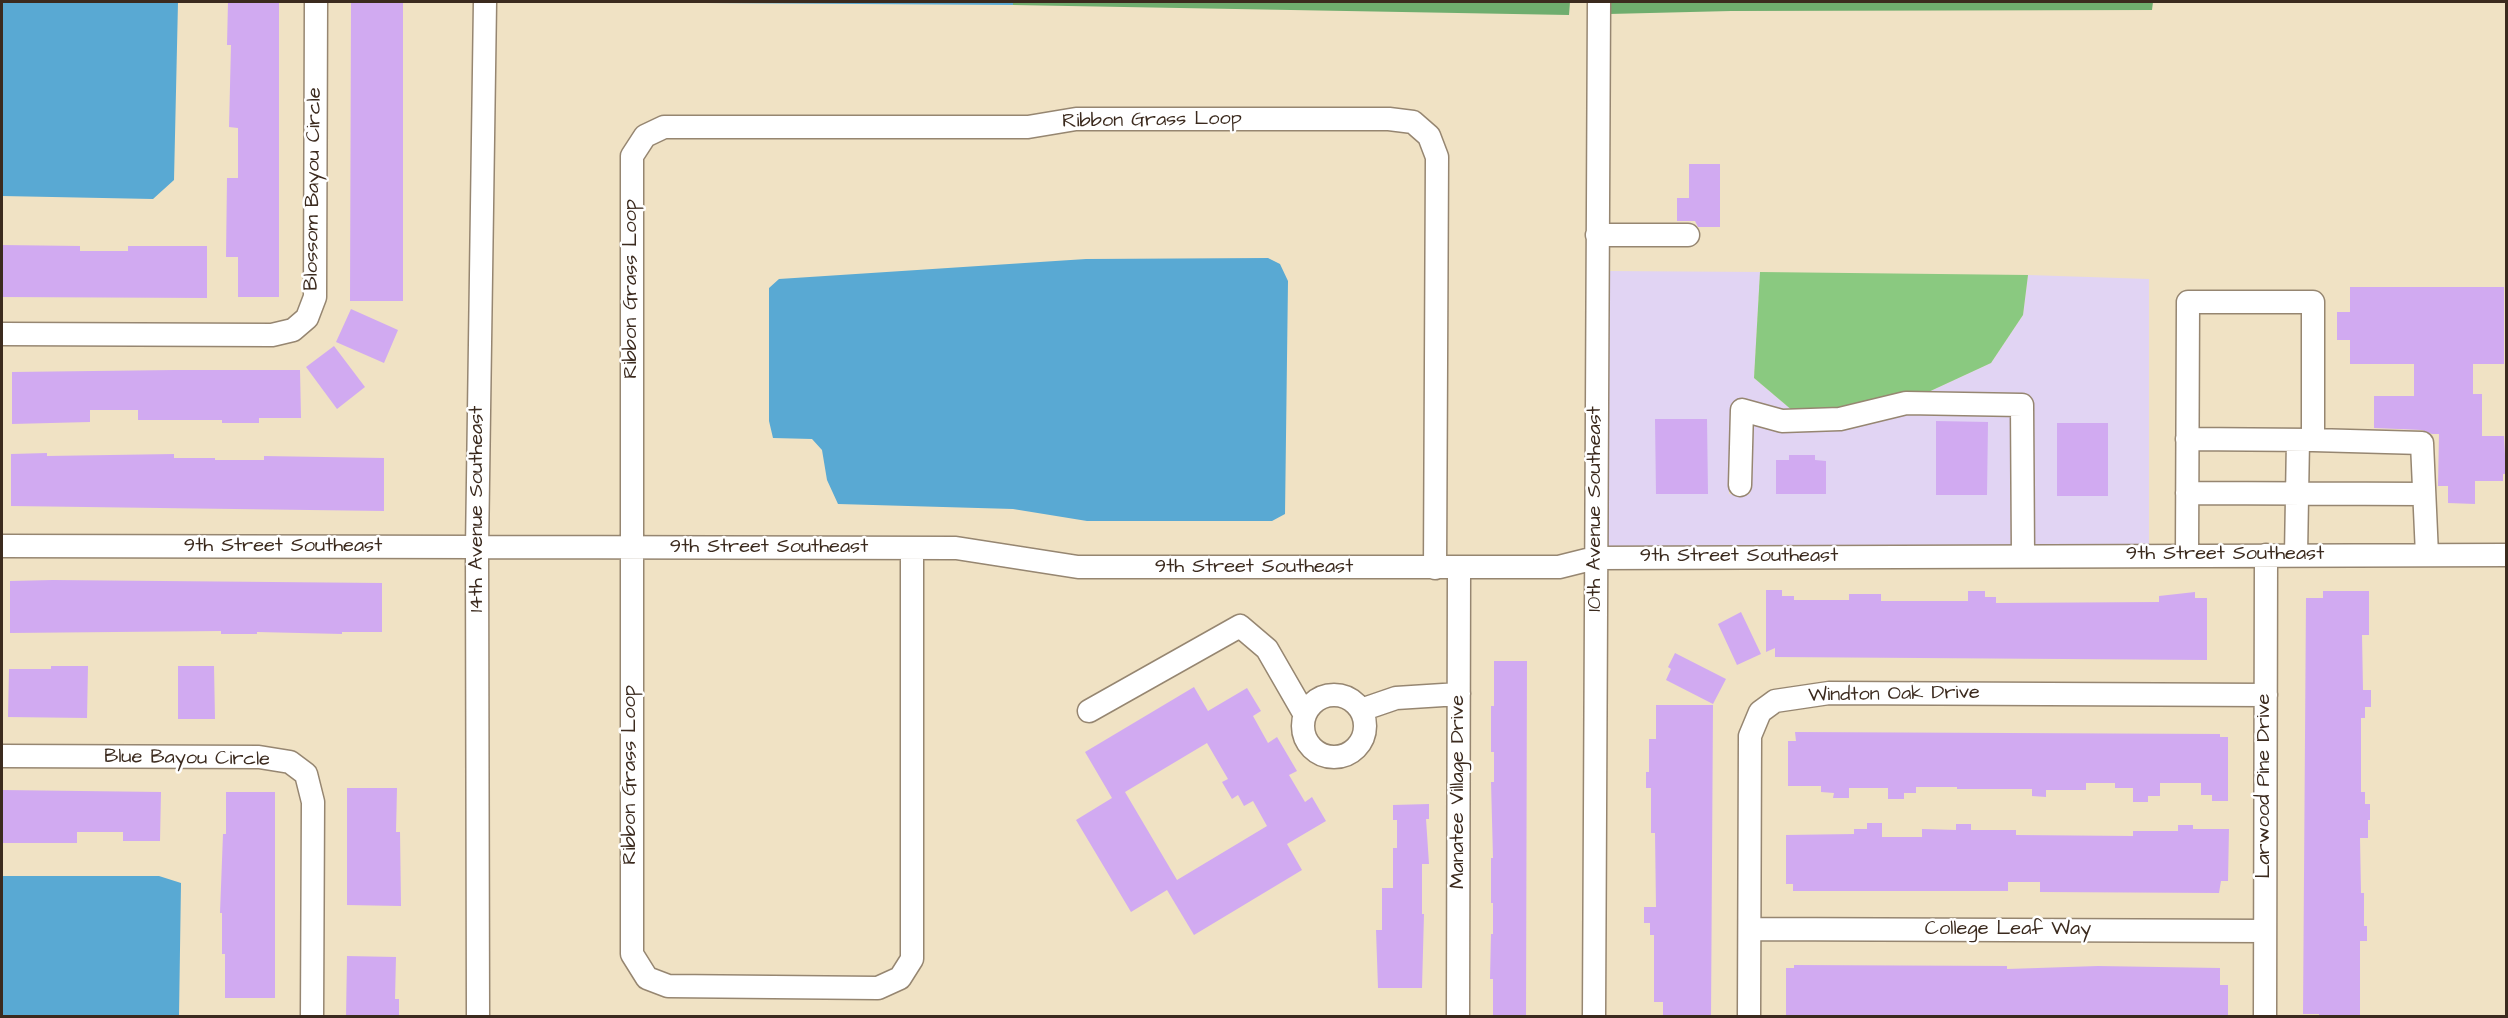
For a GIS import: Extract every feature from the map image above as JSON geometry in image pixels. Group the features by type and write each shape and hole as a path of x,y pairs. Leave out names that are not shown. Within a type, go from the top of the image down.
{"street":[{"name":"Blossom Bayou Circle","path":"2,334 272,335 293,330 307,318 315,297 316,2"},
{"name":"14th Avenue Southeast","path":"478,1017 477,548 485,2"},
{"name":"10th Avenue Southeast","path":"1594,1017 1599,2"},
{"name":"Ribbon Grass Loop","path":"912,549 912,959 900,978 878,988 668,986 647,978 632,954 631,548 632,156 645,136 664,127 1028,127 1076,119 1389,119 1413,122 1429,136 1437,157 1435,568"},
{"path":"1597,235 1688,235"},
{"path":"2187,555 2188,302 2313,302 2305,440 2297,495 2296,555"},
{"path":"1740,485 1742,411 1782,421 1840,419 1906,403 2022,405 2023,555"},
{"path":"2187,439 2422,443 2427,555"},
{"path":"2187,493 2424,494"},
{"name":"9th Street Southeast","path":"2,546 956,548 1078,567 1559,567 1595,558 2506,555"},
{"name":"Larwood Pine Drive","path":"2265,1017 2266,555"},
{"name":"Manatee Village Drive","path":"1458,1017 1459,567"},
{"path":"1089,711 1240,626 1267,649 1305,715"},
{"name":"Windton Oak Drive","path":"1749,1017 1750,736 1760,712 1776,701 1829,693 2266,695"},
{"path":"1361,710 1396,698 1459,694"},
{"path":"1336,695 1346,697 1361,710 1365,719 1362,740 1347,754 1337,757 1317,752 1305,736 1303,725 1305,715 1318,700 1336,695"},
{"name":"Blue Bayou Circle","path":"2,756 259,757 290,762 306,774 313,802 312,1017"},
{"name":"College Leaf Way","path":"1751,929 2265,930"}],"shaded area":[{"path":"1608,271 1760,272 1754,378 1793,411 1731,410 1729,494 1750,494 1752,423 1908,413 2012,415 2012,546 1606,549"},
{"path":"2028,275 2149,279 2149,546 2034,546 2033,405 1924,394 1991,363 2023,315"}],"green space":[{"path":"1013,2 1570,2 1569,15 1013,5"},
{"path":"1609,2 2153,2 2152,10 1731,11 1609,14"},
{"path":"1760,272 2028,275 2023,315 1991,363 1924,394 1839,410 1793,411 1754,378"}],"water":[{"path":"2,2 178,2 174,180 153,199 2,196"},
{"path":"1013,2 1013,5 705,3"},
{"path":"1268,258 1280,264 1288,281 1285,514 1272,521 1087,521 1013,509 838,504 827,480 822,450 812,439 773,438 769,421 769,288 779,279 1086,259"},
{"path":"2,876 159,876 181,883 179,1016 2,1016"}],"building":[{"path":"228,2 279,2 279,297 238,297 238,257 226,257 227,178 238,178 238,128 229,127 231,45 227,45"},
{"path":"351,2 403,2 403,301 350,301"},
{"path":"1689,164 1720,164 1720,227 1698,227 1695,221 1677,221 1677,198 1689,198"},
{"path":"2,245 80,246 80,251 128,251 128,246 207,246 207,298 2,297"},
{"path":"2350,287 2504,287 2504,364 2473,364 2473,394 2482,394 2482,436 2504,436 2506,474 2503,474 2503,481 2475,481 2475,504 2448,503 2448,486 2438,486 2439,434 2422,430 2374,428 2374,396 2414,396 2414,364 2350,364 2350,340 2337,340 2337,312 2350,312"},
{"path":"351,309 398,330 384,363 336,342"},
{"path":"334,346 365,387 337,409 306,367"},
{"path":"300,370 301,418 259,418 259,423 222,423 222,420 138,420 138,410 90,410 90,422 12,424 12,372"},
{"path":"1655,419 1707,419 1708,494 1656,494"},
{"path":"1936,421 1988,422 1987,495 1936,495"},
{"path":"2057,423 2108,423 2108,496 2057,496"},
{"path":"47,453 47,456 174,454 174,458 215,458 215,460 264,460 264,456 384,458 384,511 11,506 11,454"},
{"path":"1789,455 1815,455 1815,460 1826,461 1826,494 1776,494 1776,460 1789,460"},
{"path":"10,581 382,583 382,632 342,632 342,634 257,632 257,634 221,634 221,631 10,633"},
{"path":"1766,590 1782,590 1782,596 1794,596 1794,600 1849,600 1849,594 1881,594 1881,601 1968,601 1968,591 1985,591 1985,597 1996,597 1996,603 2159,602 2159,596 2195,592 2195,598 2207,598 2207,660 1775,657 1775,648 1766,652"},
{"path":"2323,591 2369,591 2369,635 2362,635 2363,690 2371,690 2371,707 2365,707 2365,718 2361,718 2361,792 2365,792 2365,804 2370,804 2370,820 2368,820 2368,838 2360,838 2361,893 2364,893 2364,926 2367,926 2367,941 2360,941 2360,1017 2319,1017 2319,1014 2303,1014 2306,598 2323,598"},
{"path":"1741,612 1761,654 1737,665 1718,624"},
{"path":"1675,653 1726,679 1713,704 1666,680 1671,669 1668,667"},
{"path":"1494,661 1527,661 1526,1017 1493,1017 1493,979 1490,979 1491,934 1493,934 1491,782 1494,782 1494,752 1491,752 1491,706 1494,706"},
{"path":"51,666 88,666 87,718 8,717 9,669 51,669"},
{"path":"178,666 214,666 215,719 178,719"},
{"path":"1194,687 1208,711 1247,688 1261,711 1253,716 1268,743 1277,737 1297,771 1289,775 1305,802 1312,797 1326,821 1287,844 1302,870 1194,935 1167,890 1131,912 1076,820 1112,798 1085,752","holes":["1207,743 1228,779 1222,782 1232,799 1238,795 1244,806 1253,801 1267,826 1177,880 1125,792"]},
{"path":"1656,705 1713,705 1711,1017 1663,1017 1663,1002 1654,1002 1654,935 1650,935 1650,923 1644,923 1644,907 1656,907 1655,833 1651,833 1651,788 1646,788 1646,772 1649,772 1649,739 1656,739"},
{"path":"1795,732 2220,734 2220,737 2228,737 2228,801 2212,801 2212,795 2201,795 2201,783 2160,783 2160,796 2148,796 2148,802 2133,802 2133,788 2115,788 2115,783 2086,783 2086,790 2046,790 2046,797 2032,796 2032,789 1916,787 1916,793 1904,793 1904,799 1888,799 1888,788 1849,788 1849,798 1833,798 1834,793 1821,792 1821,786 1788,786 1788,741 1796,741"},
{"path":"347,788 397,788 396,832 400,832 401,906 347,905"},
{"path":"2,790 161,792 160,841 123,841 123,832 77,832 77,843 2,843"},
{"path":"226,792 275,792 275,998 225,998 225,954 222,954 222,913 220,913 223,834 226,834"},
{"path":"1429,804 1429,819 1426,819 1429,864 1422,864 1422,914 1424,914 1422,988 1378,988 1376,930 1382,930 1382,888 1393,888 1393,848 1397,848 1397,820 1393,820 1393,805"},
{"path":"1867,823 1882,823 1882,837 1922,837 1922,829 1956,830 1956,824 1971,824 1971,830 2016,830 2016,835 2133,836 2133,831 2178,831 2178,825 2193,825 2193,829 2229,829 2228,881 2221,881 2219,893 2040,892 2040,882 2008,882 2008,891 1793,891 1793,884 1786,884 1786,835 1854,834 1854,829 1867,829"},
{"path":"347,956 396,957 395,999 399,999 399,1017 346,1017"},
{"path":"1794,965 2007,966 2007,969 2098,966 2220,968 2220,985 2228,985 2228,1017 1786,1017 1786,968 1794,968"}]}
